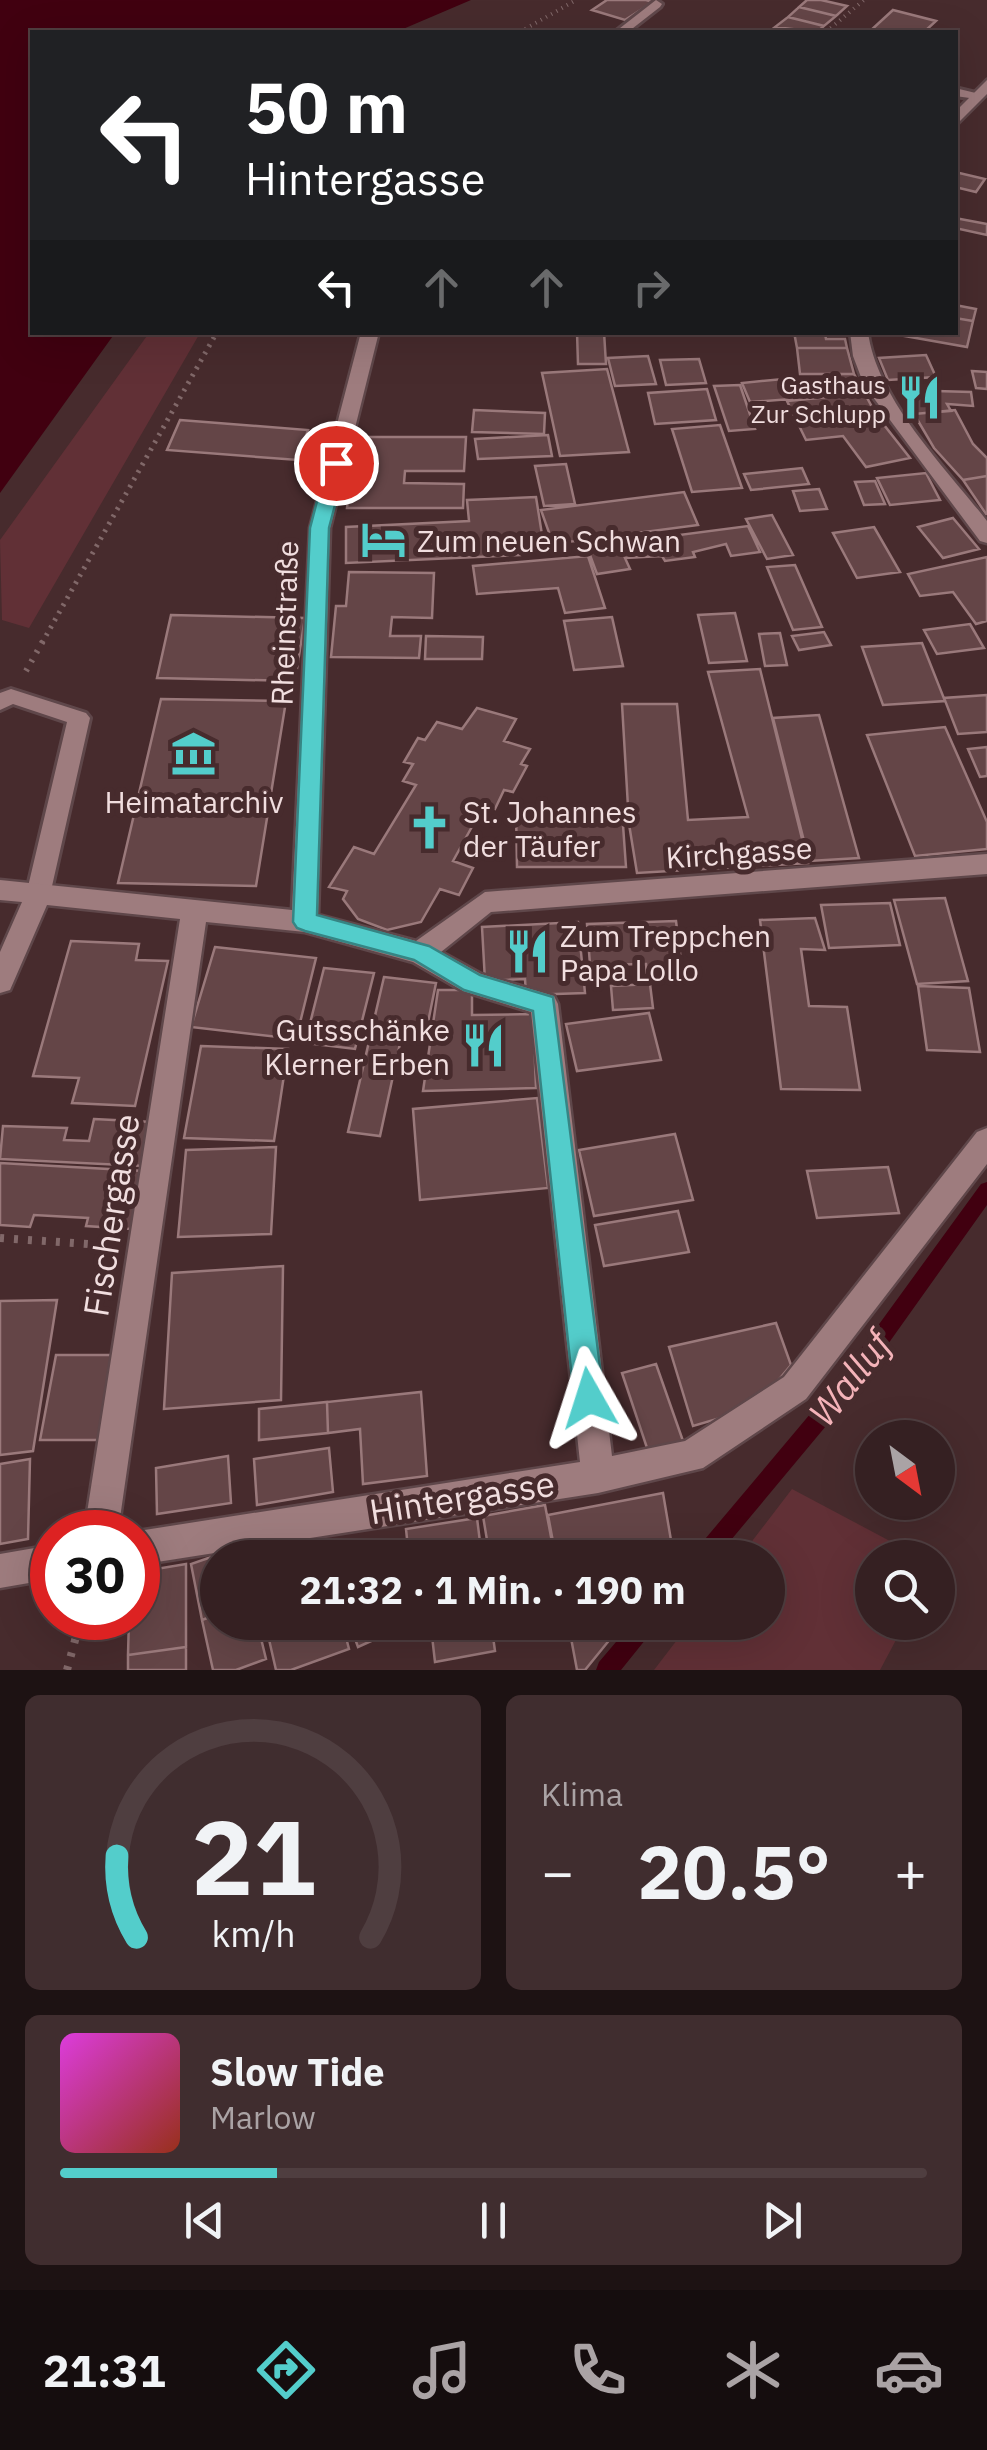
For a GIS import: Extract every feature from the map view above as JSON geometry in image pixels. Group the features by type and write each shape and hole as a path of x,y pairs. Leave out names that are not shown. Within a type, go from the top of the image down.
{"street":[{"path":"958,118 982,90"},
{"name":"Rheinstraße","path":"305,922 320,528 369,335"},
{"path":"858,335 874,385 987,536"},
{"name":"Kirchgasse","path":"420,952 485,902 987,864"},
{"path":"0,890 305,922 420,952"},
{"path":"0,982 38,895"},
{"name":"Fischergasse","path":"105,1510 195,910"},
{"name":"Hintergasse","path":"160,1545 598,1476 544,1004 473,983 420,952"},
{"path":"598,1476 691,1456 795,1388 987,1141"},
{"path":"0,1571 30,1566"}],"lane":[{"path":"624,30 656,4"},
{"path":"6,699 79,718 38,895"}],"path":[{"path":"524,30 576,0"},
{"path":"828,30 864,0"},
{"path":"6,699 215,335"},
{"path":"0,1238 144,1248"},
{"path":"67,1670 75,1640"}],"shaded area":[{"path":"0,0 471,0 401,30 30,30 30,335 114,335 0,493"},
{"path":"148,335 199,335 29,628 2,620 0,540"},
{"path":"792,1489 888,1540 855,1540 855,1640 896,1640 880,1670 654,1670 677,1640 785,1640 785,1540 753,1540"}],"building":[{"path":"607,0 653,2 625,20 592,10"},
{"path":"807,0 847,6 836,16 799,7"},
{"path":"799,7 836,16 824,26 788,17"},
{"path":"893,10 936,21 926,30 871,30"},
{"path":"788,17 824,26 819,30 775,27"},
{"path":"958,173 985,179 976,192 958,188"},
{"path":"958,219 987,224 987,235 958,229"},
{"path":"958,306 976,309 973,321 958,318"},
{"path":"958,318 973,321 967,347 899,335 958,335"},
{"path":"577,335 604,335 606,364 578,364"},
{"path":"795,335 845,339 847,348 797,348"},
{"path":"797,348 847,348 854,374 800,374"},
{"path":"926,355 936,377 888,380 879,358"},
{"path":"648,356 656,384 615,386 608,358"},
{"path":"699,359 706,383 666,385 660,360"},
{"path":"607,369 629,452 560,456 542,373"},
{"path":"972,371 987,372 987,389 976,388"},
{"path":"823,374 854,374 877,416 910,458 866,467 843,436 806,440 787,401 830,397"},
{"path":"783,379 792,399 750,402 742,383"},
{"path":"740,385 755,429 729,431 714,386"},
{"path":"707,389 716,420 655,424 648,393"},
{"path":"900,390 971,392 973,406 947,404 951,411 914,414"},
{"path":"474,410 545,413 544,434 472,432"},
{"path":"955,410 973,444 987,458 987,476 963,480 934,448 914,414"},
{"path":"180,420 308,430 298,460 167,450"},
{"path":"720,425 742,488 692,492 672,429"},
{"path":"548,435 552,456 478,459 475,439"},
{"path":"355,437 466,437 464,471 405,471 404,483 464,484 463,508 347,508"},
{"path":"566,464 575,504 544,506 535,466"},
{"path":"802,468 809,484 751,490 744,474"},
{"path":"926,473 940,500 890,505 877,478"},
{"path":"987,476 987,514 986,514 963,480"},
{"path":"875,481 885,504 864,505 855,482"},
{"path":"819,489 827,509 800,511 793,491"},
{"path":"684,492 698,525 553,544 541,510"},
{"path":"536,497 543,541 519,542 520,555 346,563 346,527 469,521 467,500"},
{"path":"772,515 793,555 767,559 746,519"},
{"path":"953,518 979,549 943,558 918,527"},
{"path":"748,526 760,552 731,556 726,544 693,552 695,557 665,561 662,556 625,558 630,569 597,574 587,547"},
{"path":"874,527 900,572 857,578 833,533"},
{"path":"588,556 605,608 565,613 558,588 477,594 473,566"},
{"path":"987,557 987,621 976,624 953,592 920,596 908,574"},
{"path":"795,565 822,627 793,630 767,567"},
{"path":"349,572 434,573 432,618 392,617 390,636 421,636 419,658 331,657 336,606 346,606"},
{"path":"735,613 747,661 709,663 698,615"},
{"path":"171,615 305,618 295,681 157,678"},
{"path":"612,617 623,666 574,670 564,621"},
{"path":"970,624 984,648 937,654 924,630"},
{"path":"824,632 831,645 799,650 792,636"},
{"path":"780,633 787,665 765,666 759,634"},
{"path":"426,636 483,637 482,659 425,659"},
{"path":"922,643 945,701 883,705 862,647"},
{"path":"760,669 808,863 637,873 629,824 622,704 677,704 688,820 748,817 708,672"},
{"path":"987,695 987,732 958,734 944,698"},
{"path":"161,699 286,701 256,886 118,883"},
{"name":"St. Johannes der Täufer","path":"477,708 516,719 504,741 530,749 521,764 527,766 513,792 504,790 495,809 484,805 453,861 473,868 459,895 440,889 421,922 387,930 358,919 343,899 347,891 329,887 354,847 374,854 416,785 403,781 413,764 404,762 418,738 425,740 437,722 462,729"},
{"path":"819,715 859,858 809,861 773,718"},
{"path":"945,727 987,822 987,849 915,856 867,735"},
{"path":"987,747 987,776 980,777 968,749"},
{"path":"516,811 622,811 626,867 517,867"},
{"path":"945,898 968,981 917,984 894,900"},
{"path":"890,903 900,945 829,948 821,905"},
{"path":"815,918 825,950 801,949 809,1006 847,1007 860,1090 781,1089 760,920"},
{"path":"676,921 683,977 647,978 646,964 590,965 587,924"},
{"path":"578,922 585,993 526,995 525,979 485,981 482,927"},
{"path":"71,941 139,944 136,960 168,961 135,1106 72,1103 79,1078 33,1076"},
{"path":"215,947 316,958 296,1039 191,1027"},
{"path":"324,968 374,973 355,1049 305,1043"},
{"path":"384,977 436,983 424,1042 401,1039 380,1136 348,1132"},
{"path":"650,984 653,1008 613,1010 611,986"},
{"path":"918,986 969,988 980,1052 927,1050"},
{"path":"438,990 472,990 472,1015 533,1014 536,1088 423,1091"},
{"path":"649,1013 661,1060 577,1071 566,1024"},
{"path":"201,1046 288,1049 274,1141 184,1138"},
{"path":"537,1098 548,1188 420,1200 413,1109"},
{"path":"94,1119 152,1122 143,1166 0,1159 3,1126 67,1128 64,1140 89,1141"},
{"path":"675,1134 693,1200 594,1216 579,1150"},
{"path":"276,1147 271,1234 178,1237 186,1150"},
{"path":"0,1163 144,1171 131,1229 86,1226 88,1218 34,1215 30,1227 0,1225"},
{"path":"888,1167 899,1213 817,1218 807,1171"},
{"path":"678,1211 689,1252 604,1266 595,1225"},
{"path":"283,1266 281,1400 164,1409 172,1273"},
{"path":"57,1300 33,1451 0,1455 0,1301"},
{"path":"776,1323 791,1365 755,1408 693,1426 669,1347"},
{"path":"56,1355 116,1355 103,1440 40,1440"},
{"path":"656,1364 683,1441 648,1451 622,1373"},
{"path":"421,1392 427,1476 363,1484 360,1429 328,1433 327,1402"},
{"path":"327,1402 328,1433 259,1440 259,1409"},
{"path":"329,1448 333,1492 257,1505 254,1459"},
{"path":"228,1456 231,1503 160,1514 156,1468"},
{"path":"30,1459 28,1539 0,1544 0,1464"},
{"path":"663,1493 671,1540 553,1540 548,1515"},
{"path":"545,1505 552,1540 487,1540 483,1516"},
{"path":"477,1518 480,1540 407,1540 406,1529"},
{"path":"318,1533 320,1540 298,1540"},
{"path":"200,1561 200,1610 191,1564"},
{"path":"186,1564 186,1647 128,1655 128,1640 160,1640 160,1568"},
{"path":"206,1640 261,1640 266,1659 236,1670 213,1670"},
{"path":"269,1640 347,1640 349,1649 291,1670 276,1670"},
{"path":"355,1640 373,1640 358,1647"},
{"path":"432,1640 493,1640 495,1651 435,1662"},
{"path":"571,1640 609,1640 585,1670 577,1670"},
{"path":"186,1647 186,1670 128,1670 128,1655"}],"waterway":[{"name":"Walluf","path":"717,1540 844,1389 987,1190"},
{"name":"Walluf","path":"607,1670 632,1640"}],"place":[{"name":"Gasthaus Zur Schlupp","path":"919,398"},
{"name":"Zum neuen Schwan","path":"384,540"},
{"name":"Heimatarchiv","path":"194,754"},
{"name":"St. Johannes der Täufer","path":"430,828"},
{"name":"Zum Treppchen Papa Lollo","path":"527,952"},
{"name":"Gutsschänke Klerner Erben","path":"483,1046"}],"route":[{"path":"336,463 320,528 305,922 420,952 473,983 544,1004 589,1398"}]}
